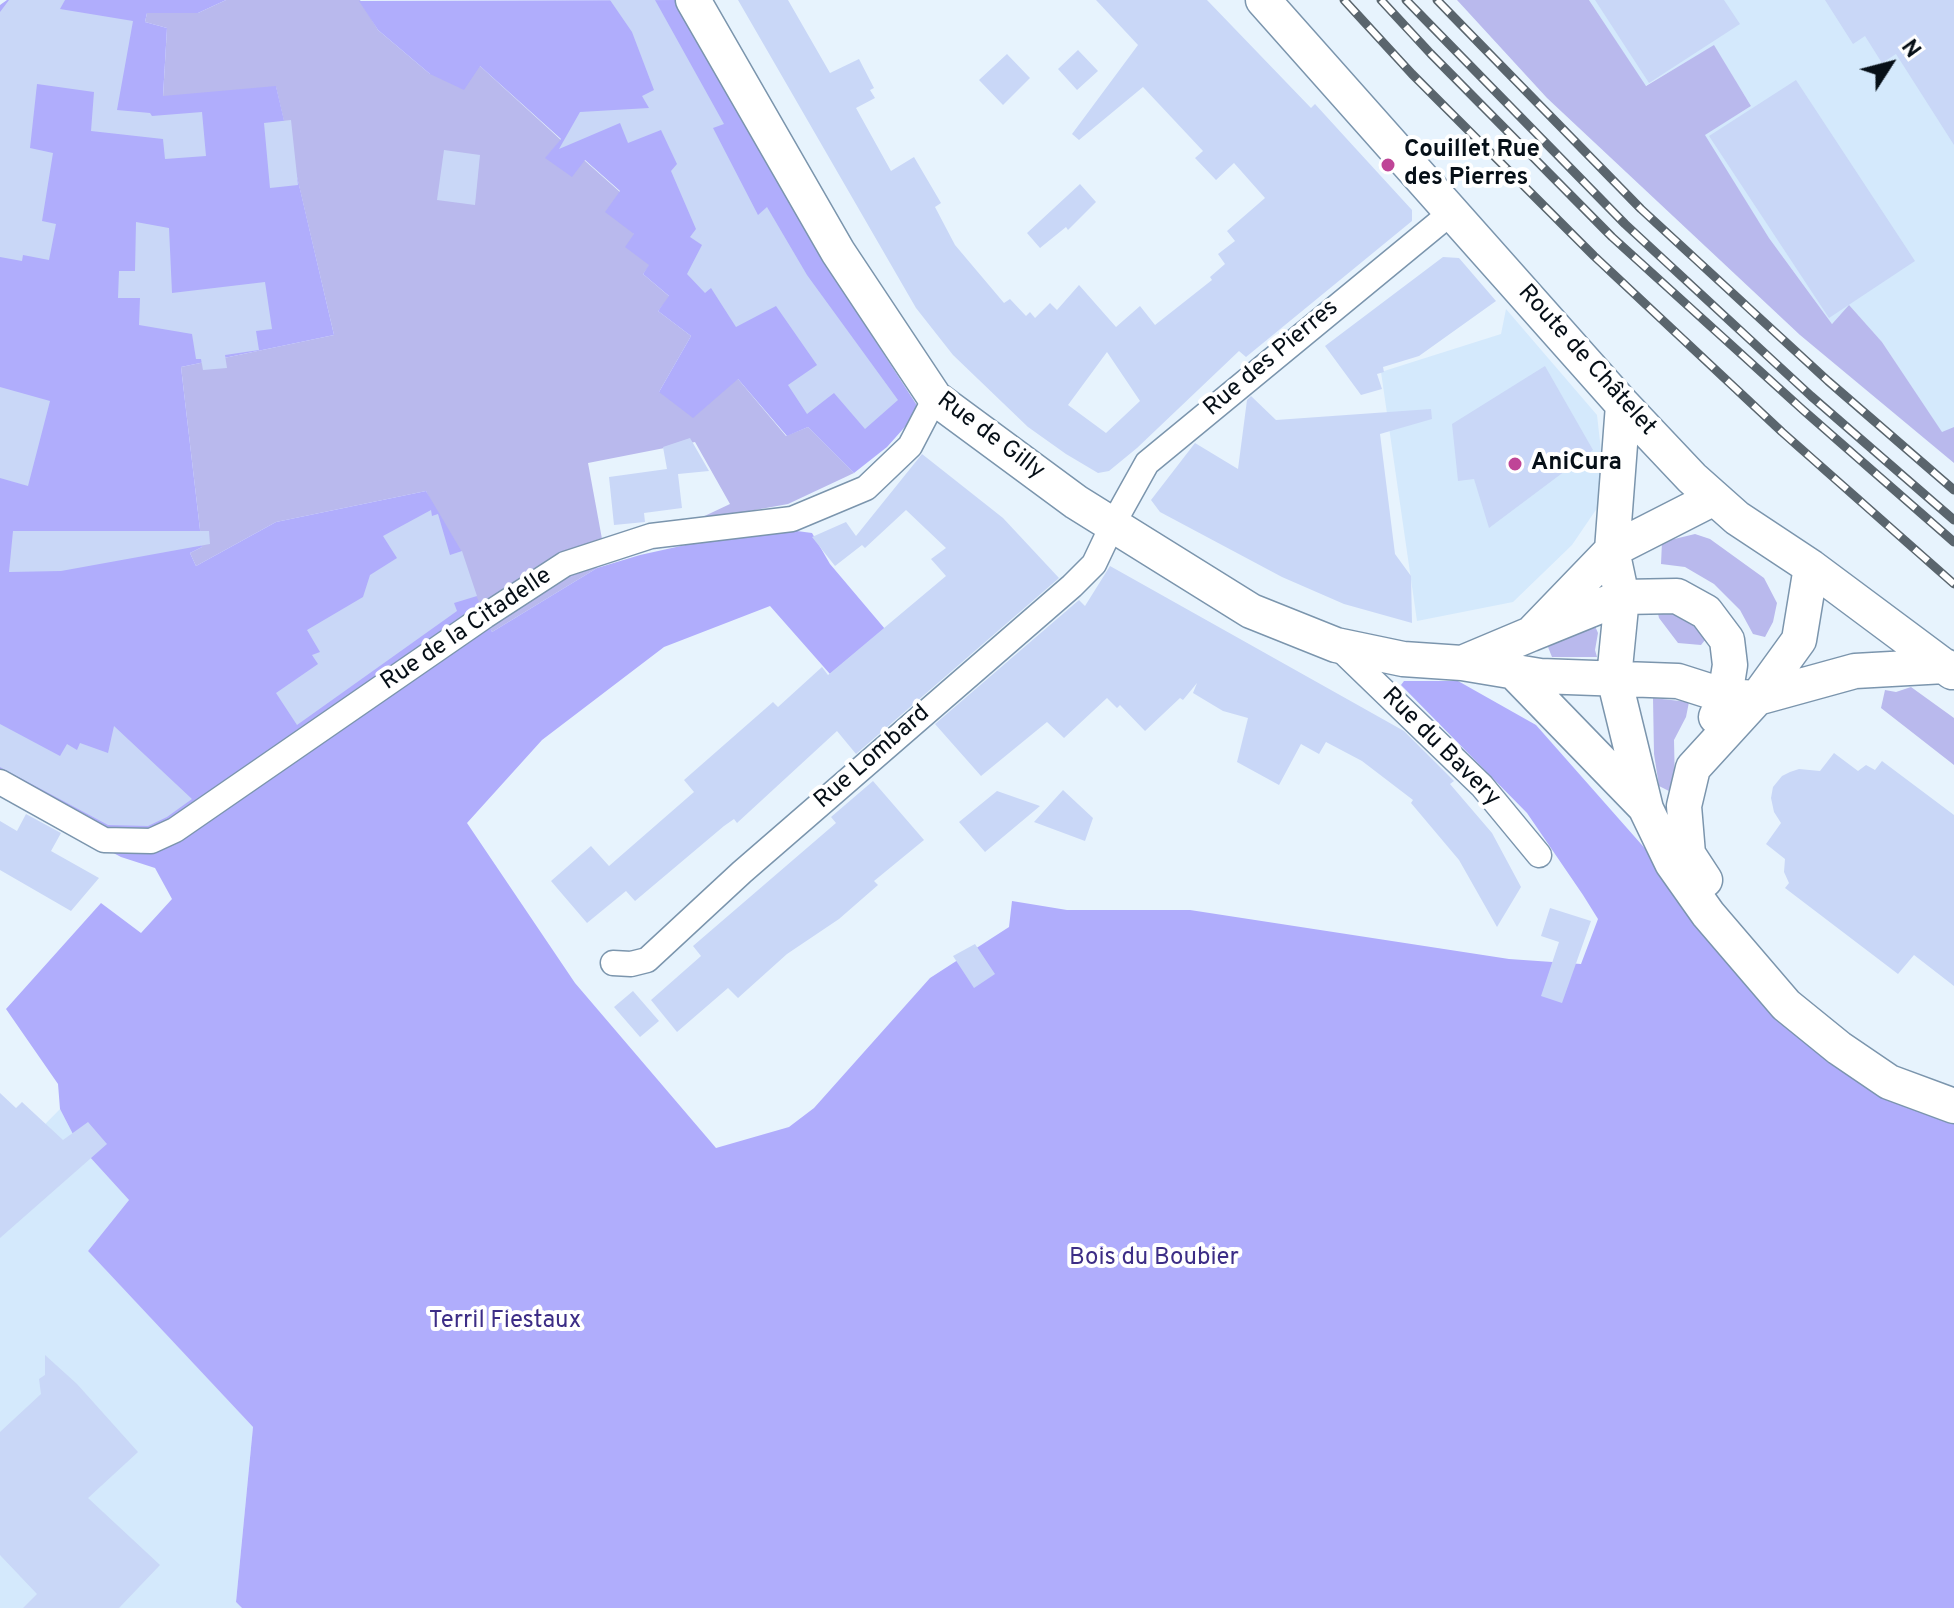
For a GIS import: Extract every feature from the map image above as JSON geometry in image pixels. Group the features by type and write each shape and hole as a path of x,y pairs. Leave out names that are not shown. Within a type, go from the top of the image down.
{"main road":[{"name":"Rue de Gilly","path":"693,0 838,252 935,398 1076,502 1251,611 1336,645 1403,659 1462,663 1540,676 1678,681 1741,697"},
{"name":"Route de Châtelet","path":"1263,0 1623,405 1714,498 1737,518 1811,567 1949,670"},
{"path":"1623,405 1612,550 1622,597 1614,678 1646,809 1672,863 1708,914 1786,1005 1839,1048 1889,1082 1954,1106"},
{"path":"1531,634 1612,550 1714,498"},
{"path":"1786,1005 1688,854 1684,806 1693,768 1741,697 1799,640 1811,567"},
{"path":"1462,663 1622,597 1677,596 1706,612 1727,640 1730,665 1741,697"},
{"path":"1741,697 1855,671 1949,670"},
{"path":"1513,671 1646,809"}],"street":[{"name":"Rue des Pierres","path":"1113,524 1147,463 1452,212"},
{"name":"Rue de la Citadelle","path":"0,782 104,840 151,841 175,830 565,564 651,536 792,519 866,488 910,446 935,398"},
{"name":"Rue Lombard","path":"613,963 631,964 647,960 742,872 1072,586 1094,564 1113,524"},
{"name":"Rue du Bavery","path":"1336,645 1482,786 1539,855"}],"shaded area":[{"path":"226,0 360,0 378,30 430,74 480,66 561,140 546,158 584,160 620,192 634,234 650,265 643,274 670,297 658,311 691,336 659,392 738,379 786,436 808,427 854,473 788,504 694,521 730,504 695,442 588,463 602,539 597,568 492,632 426,491 276,522 196,566 190,553 202,547 181,367 334,335 276,87 163,97 167,28 145,22 147,13 198,13"},
{"path":"1457,0 1589,0 1646,86 1714,45 1751,106 1705,135 1769,238 1832,324 1849,305 1882,342 1942,432 1954,427 1954,463 1800,335 1547,98"},
{"path":"1589,0 1954,0 1954,427 1942,433 1882,342 1849,306 1832,324 1769,238 1704,135 1751,106 1714,46 1645,86"},
{"path":"1506,309 1597,415 1606,495 1572,545 1513,602 1417,621 1381,372 1501,334"},
{"path":"1695,534 1710,539 1764,578 1777,603 1773,622 1765,637 1753,634 1740,610 1714,584 1685,567 1661,564 1662,542"},
{"path":"1656,605 1685,613 1705,640 1701,645 1678,643 1659,618"},
{"path":"1595,626 1598,633 1597,657 1552,657 1548,647 1584,628"},
{"path":"1911,687 1954,718 1954,765 1881,708 1885,690 1896,692"},
{"path":"1653,698 1689,702 1686,717 1674,740 1675,787 1669,791 1659,786 1654,754"},
{"path":"60,1109 78,1144 129,1200 88,1251 253,1427 236,1602 242,1608 0,1608 0,1170"}],"green space":[{"path":"7,0 226,0 198,13 147,13 145,22 167,28 163,96 276,86 334,335 181,367 202,547 190,553 196,566 276,522 426,491 462,552 492,632 597,568 640,555 767,527 812,533 830,564 885,629 830,674 770,606 664,647 542,740 467,823 575,983 716,1148 789,1127 814,1108 930,978 1009,927 1012,901 1067,910 1190,910 1509,959 1581,964 1598,919 1583,895 1527,813 1401,685 1404,681 1458,681 1536,725 1649,853 1782,1023 1954,1118 1954,1608 242,1608 236,1602 253,1427 88,1251 129,1200 78,1144 60,1109 58,1084 6,1009 101,903 141,933 172,899 155,868 121,857 0,794 0,5"},
{"path":"678,0 843,291 920,410 887,447 854,473 808,427 787,436 738,379 693,418 659,392 691,336 658,311 669,296 643,274 649,265 625,247 634,234 605,212 620,191 585,160 572,177 545,158 561,139 480,66 464,90 430,74 378,30 359,1"}],"building":[{"path":"9,0 65,0 60,9 133,21 117,110 150,113 152,116 202,112 206,156 165,159 163,139 91,131 94,92 37,84 30,148 53,153 42,221 56,224 49,260 23,255 22,261 0,257 0,12"},
{"path":"610,0 655,0 724,124 713,128 758,215 767,207 807,275 898,400 865,429 834,393 807,414 788,385 817,365 776,306 736,327 711,288 705,293 687,274 702,245 690,237 696,229 671,171 677,164 661,130 628,143 620,123 559,149 580,112 649,108 642,96 654,90 632,32"},
{"path":"738,0 788,0 830,73 859,59 874,88 870,90 875,98 856,108 891,171 914,157 941,203 935,207 955,245 1004,303 1010,299 1026,316 1030,312 1035,318 1050,303 1057,310 1079,285 1116,327 1140,306 1155,325 1212,280 1210,277 1225,264 1218,254 1235,241 1227,231 1265,198 1234,163 1216,180 1195,158 1203,151 1143,87 1079,140 1072,134 1138,45 1096,0 1207,0 1311,108 1315,104 1412,210 1412,221 1246,357 1239,351 1109,471 1098,473 1028,427 953,355 916,308","holes":["1107,352 1140,401 1106,433 1068,405"]},
{"path":"1595,0 1724,0 1740,24 1649,83"},
{"path":"1825,0 1954,0 1954,145 1896,54 1882,63 1865,36 1853,44"},
{"path":"1078,50 1098,71 1077,90 1058,69"},
{"path":"1007,54 1030,78 1003,105 979,80"},
{"path":"1796,80 1915,261 1829,318 1709,136"},
{"path":"291,120 298,185 270,188 264,123"},
{"path":"444,150 480,155 475,205 437,200"},
{"path":"1080,184 1096,202 1068,230 1066,227 1040,248 1027,233"},
{"path":"136,222 169,228 172,293 265,282 272,329 256,331 259,350 225,355 227,368 203,370 201,359 196,359 192,334 139,325 140,298 118,298 119,271 135,271"},
{"path":"1443,257 1459,258 1496,301 1419,356 1383,367 1384,372 1377,374 1382,389 1361,395 1325,346"},
{"name":"AniCura","path":"1545,366 1593,450 1489,528 1474,479 1458,481 1452,424"},
{"path":"0,387 50,401 28,486 0,478"},
{"path":"1251,396 1276,420 1431,409 1432,419 1380,434 1395,554 1411,576 1412,623 1344,604 1282,577 1160,512 1151,500 1195,443 1238,469 1247,400"},
{"path":"690,438 709,471 678,474 682,508 644,513 645,522 614,525 609,477 667,469 663,447"},
{"path":"922,454 1003,518 1059,578 856,754 837,731 737,823 734,819 724,826 635,901 626,891 587,923 551,881 591,846 609,866 694,792 684,780 773,702 778,707 822,667 828,675 946,576 931,559 946,548 906,510 865,548 862,545 835,566 812,537 846,522 856,536"},
{"path":"431,510 432,516 438,514 450,555 462,551 477,596 454,603 457,611 297,725 276,693 318,664 312,655 320,652 307,630 363,597 370,575 397,558 383,536"},
{"path":"13,531 209,531 210,544 61,571 9,572"},
{"path":"1110,566 1404,731 1454,781 1450,784 1492,833 1521,887 1497,927 1459,860 1411,803 1413,800 1362,761 1326,742 1319,754 1301,744 1279,785 1237,762 1248,718 1223,711 1193,693 1197,683 1183,700 1180,698 1145,731 1120,705 1117,708 1107,698 1064,738 1047,722 981,776 935,724 1079,600 1085,606"},
{"path":"0,724 60,756 67,744 77,750 80,743 108,753 114,726 192,799 148,826 108,825 0,767"},
{"path":"1834,753 1858,771 1866,765 1875,770 1882,761 1954,815 1954,986 1914,955 1898,974 1785,888 1789,883 1784,872 1785,859 1766,844 1781,823 1774,812 1771,798 1773,787 1790,772 1799,769 1820,771"},
{"path":"873,781 924,840 874,881 878,885 839,919 787,954 738,998 728,988 677,1032 651,1000 701,956 693,946 836,823 831,817"},
{"path":"1063,790 1093,818 1085,841 1034,822"},
{"path":"997,791 1040,806 985,852 959,822"},
{"path":"26,814 61,833 51,851 99,878 71,911 0,870 0,821 17,831"},
{"path":"1550,908 1591,921 1562,1003 1541,996 1559,942 1541,936"},
{"path":"975,944 995,974 974,988 953,956"},
{"path":"633,991 659,1021 640,1037 614,1007"},
{"path":"0,1093 16,1108 22,1102 63,1140 88,1122 107,1144 0,1238"},
{"path":"45,1355 77,1384 138,1452 88,1498 160,1565 119,1608 23,1608 37,1594 0,1555 0,1432 41,1394 39,1379 45,1375"}],"railway":[{"path":"1344,0 1412,74 1594,256 1782,432 1954,584"},
{"path":"1381,0 1612,237 1954,542"},
{"path":"1406,0 1625,224 1811,396 1954,520"},
{"path":"1437,0 1641,209 1828,381 1954,490"}],"place":[{"name":"Couillet Rue des Pierres","path":"1388,165"},
{"name":"AniCura","path":"1515,464"}],"park label":[{"name":"Bois du Boubier","path":"1154,1259"},
{"name":"Terril Fiestaux","path":"505,1322"}]}
